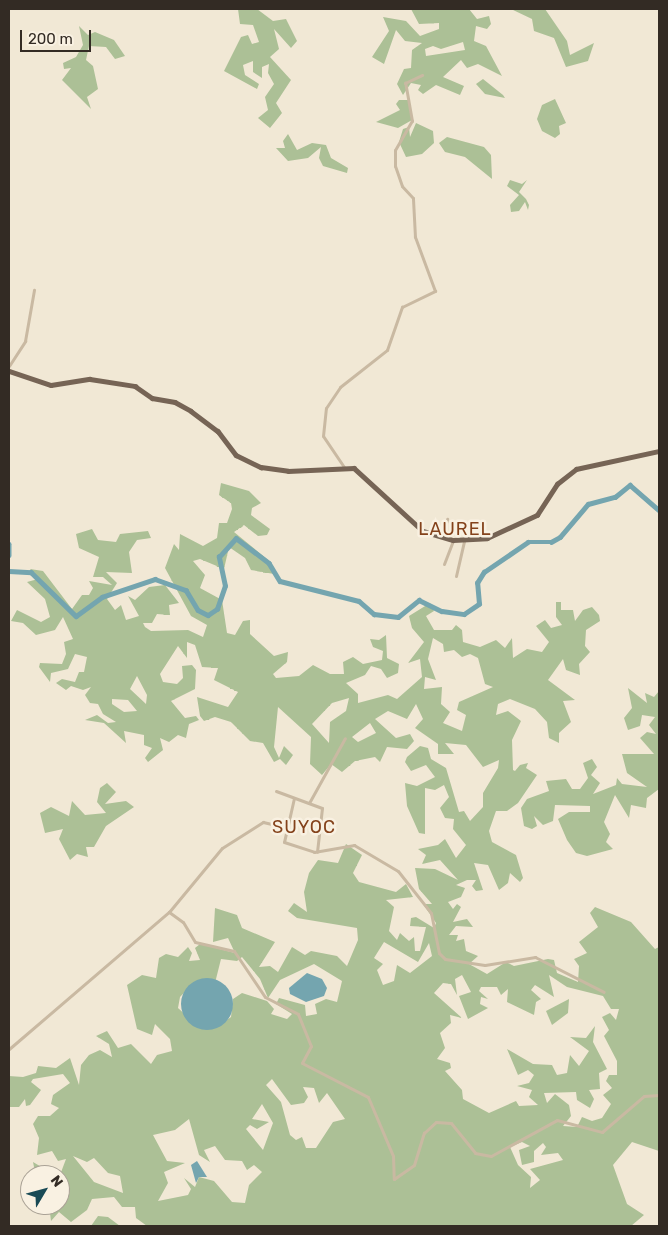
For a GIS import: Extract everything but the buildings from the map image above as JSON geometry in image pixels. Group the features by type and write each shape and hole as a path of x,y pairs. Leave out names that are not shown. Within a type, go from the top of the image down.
{"main road":[{"path":"9,370 51,385 90,379 137,387 155,399 184,407 216,429 236,455 262,467 294,471 344,467 357,470 427,533 453,540 464,541 490,537 536,515 556,485 576,469 659,450"}],"street":[{"path":"344,467 323,436 326,408 340,387 387,350 402,307 435,291 415,237 413,198 402,186 395,166 395,150 411,124 404,96 406,82 422,74"},
{"path":"9,366 25,340 34,290"},
{"path":"442,538 447,519"},
{"path":"444,564 453,540"},
{"path":"456,576 464,541"},
{"path":"309,803 345,738"},
{"path":"276,790 322,809 318,852"},
{"path":"294,798 286,827 285,843 318,852 354,844 398,871 431,913 439,953 447,960 488,965 535,957 604,992"},
{"path":"9,1049 169,912 222,848 263,822 286,827"},
{"path":"169,912 183,922 196,942 234,951 264,997 298,1014 311,1045 302,1063 368,1097 393,1156 394,1179 414,1165 424,1133 436,1122 451,1122 477,1156 491,1156 557,1120 602,1132 644,1096 659,1095"}],"green space":[{"path":"238,9 257,9 273,21 286,19 297,41 291,48 274,29 279,49 270,57 291,80 276,103 282,113 270,128 258,118 268,110 265,97 274,84 268,73 269,64 262,67 262,78 253,72 253,61 243,65 245,75 259,84 257,89 224,71 241,37 248,35 252,44 259,42 253,25 240,24"},
{"path":"411,9 469,9 477,19 489,16 491,24 487,29 476,26 474,41 486,46 502,76 478,64 467,68 461,60 443,77 464,86 460,95 436,85 423,94 418,90 421,85 411,83 403,95 397,84 404,69 411,68 412,50 422,43 405,41 396,30 384,64 372,57 389,31 383,17 406,21 420,36 439,29 439,23 419,24","holes":["463,42 465,50 426,56 425,49 433,46 441,49"]},
{"path":"511,9 545,9 567,41 570,55 594,43 588,61 566,67 554,38 534,31 532,19"},
{"path":"79,26 88,35 95,32 114,40 125,56 115,59 106,47 89,46 86,60 93,66 98,89 87,97 91,109 62,80 71,68 64,69 63,63 76,57 83,45"},
{"path":"483,79 505,98 485,94 476,84"},
{"path":"555,99 566,123 559,126 560,134 555,138 542,131 537,119 542,105"},
{"path":"399,100 408,100 412,120 398,128 376,122 400,110 396,104"},
{"path":"416,123 433,131 434,143 422,154 406,157 399,142 403,129 409,127 410,137"},
{"path":"288,134 297,150 312,143 326,145 331,158 348,168 347,173 323,166 319,158 321,147 308,158 288,161 276,148 285,148 283,141"},
{"path":"447,137 484,147 491,155 492,179 465,157 445,152 439,143"},
{"path":"510,180 522,184 527,180 519,192 529,205 528,210 525,202 519,211 511,212 510,205 519,195 507,186"},
{"path":"221,483 249,491 261,503 252,508 251,515 270,529 267,535 258,536 244,525 234,532 268,560 274,574 251,570 245,558 229,547 224,569 200,559 193,561 205,575 200,588 222,600 227,633 235,635 243,621 250,620 250,634 274,656 288,652 287,662 273,674 276,678 299,676 313,665 330,674 344,674 343,662 353,657 363,664 382,660 383,651 373,647 370,639 379,640 386,635 387,658 399,664 398,673 387,678 381,669 371,666 365,675 346,683 358,694 358,703 388,695 397,699 422,677 420,659 408,663 424,642 412,628 409,616 430,603 434,611 426,616 434,630 452,630 456,625 462,630 463,642 480,647 496,640 505,648 512,638 513,658 527,649 542,652 549,642 536,626 545,620 551,628 562,625 556,617 556,602 561,602 561,610 573,610 575,621 583,610 592,607 599,615 600,621 586,630 585,646 590,652 579,664 580,675 566,670 563,659 548,680 575,700 563,701 571,722 559,733 559,743 549,738 547,722 535,709 510,699 498,704 496,715 508,711 521,721 512,740 513,770 515,771 520,765 528,763 526,768 537,775 518,803 507,811 496,811 489,831 492,842 516,855 523,878 520,882 510,873 508,883 499,890 488,865 474,863 483,890 476,891 472,886 476,880 467,880 456,885 465,888 461,897 448,902 453,909 457,904 461,907 453,922 467,919 473,927 456,926 449,935 458,935 456,941 464,939 466,951 478,956 469,964 487,974 506,962 514,966 548,959 554,960 557,973 578,982 579,966 574,959 587,953 579,942 598,927 590,913 595,907 631,922 655,949 659,947 659,1151 632,1142 613,1165 627,1204 644,1215 631,1226 147,1226 136,1218 135,1207 122,1207 114,1197 92,1199 87,1210 71,1222 63,1215 70,1215 70,1165 64,1165 66,1159 58,1161 52,1151 37,1155 39,1138 33,1124 38,1116 50,1116 59,1108 51,1104 53,1095 70,1083 63,1074 33,1079 31,1082 41,1090 30,1105 26,1106 25,1099 19,1107 9,1107 9,1076 23,1077 36,1073 38,1066 56,1068 70,1058 79,1085 81,1065 89,1055 100,1050 112,1057 109,1044 96,1036 107,1031 118,1048 131,1044 151,1064 157,1055 172,1051 170,1039 155,1024 152,1035 137,1029 127,985 142,975 156,978 159,958 166,954 178,957 188,947 192,953 189,961 200,960 195,948 200,944 235,953 228,938 213,942 215,908 237,915 242,928 275,942 259,967 270,966 278,972 292,947 305,955 311,951 337,956 347,966 358,940 357,928 297,918 288,911 294,903 307,912 304,892 309,873 318,860 338,863 346,844 362,855 353,873 359,882 396,892 406,884 413,897 386,900 394,907 389,931 397,940 400,933 409,941 414,937 415,951 420,951 426,927 410,926 411,918 416,917 434,928 436,923 423,904 432,904 419,889 415,868 435,869 458,880 440,860 422,864 426,855 418,849 438,845 445,839 456,858 466,845 453,829 454,819 445,818 440,808 449,797 444,785 435,790 425,788 425,834 419,833 407,806 405,783 417,786 435,777 426,765 411,771 405,762 407,757 420,746 428,748 431,759 446,768 459,812 464,811 470,821 483,807 483,793 498,768 499,760 483,767 466,745 445,743 454,754 438,754 438,744 415,728 423,719 416,704 407,719 388,711 375,719 396,738 410,734 414,741 407,749 387,747 380,762 375,757 355,761 342,772 331,764 322,775 310,764 311,737 278,707 274,747 279,758 284,746 293,755 286,765 280,759 274,762 263,743 250,741 231,722 215,717 204,721 200,716 197,697 228,707 238,692 214,680 218,668 202,667 195,645 187,642 187,658 178,646 160,674 163,682 177,684 183,678 182,666 192,665 196,670 195,689 171,701 185,718 196,716 199,720 189,724 186,738 178,735 169,742 160,738 163,750 148,762 145,758 152,748 144,745 144,735 124,731 126,743 104,723 85,720 97,715 108,723 116,722 103,714 98,704 90,703 85,695 91,687 83,690 71,686 66,690 56,683 62,679 75,682 79,672 84,672 87,657 75,654 68,669 51,673 50,682 39,667 40,663 62,664 66,654 64,642 73,639 63,617 55,630 36,635 23,623 11,621 17,610 41,622 50,617 45,599 27,582 38,579 30,569 43,571 72,609 82,595 89,595 93,588 89,581 112,585 103,577 93,577 99,557 79,548 76,534 92,529 98,540 116,542 120,534 148,531 151,538 137,540 129,552 132,573 106,572 117,583 107,599 115,610 121,605 126,620 139,616 128,596 135,600 149,587 165,585 179,603 169,605 170,615 157,614 152,623 143,623 145,627 151,631 188,630 203,637 207,625 191,616 165,568 174,544 179,550 180,534 203,546 217,538 219,523 227,523 232,509 231,503 219,495","holes":["433,638 443,644 444,652 454,650 462,657 470,654 478,658 485,684 493,687 459,702 457,710 466,715 462,731 443,723 450,712 441,704 442,687 424,689 425,677 436,680 428,659","137,676 147,695 146,704 130,689","349,698 346,711 330,722 329,743 312,724 332,703","112,699 128,700 137,711 124,712 112,704","370,723 376,733 358,742 352,737","384,942 418,962 429,943 432,956 410,973 397,965 394,981 383,985 377,970 383,964 374,958","242,957 260,979 268,998 280,980 314,964 342,981 337,1002 326,999 315,1004 317,1014 306,1016 305,1005 279,998 276,1004 292,1014 287,1019 271,1014 274,1009 267,1001 242,993 233,999 231,1017 216,1028 200,1028 178,1008 180,997 192,984 215,983 221,959 237,961","462,975 471,992 459,996 468,1019 488,1008 480,1004 481,997 488,999 479,991 481,987 497,987 501,995 508,989 507,1002 534,1015 536,1002 541,999 531,990 535,985 554,997 549,975 567,987 603,996 611,1009 619,1009 616,1020 610,1013 602,1017 609,1030 604,1036 617,1061 617,1075 609,1075 606,1081 612,1088 603,1095 611,1104 602,1118 592,1121 582,1117 577,1127 563,1126 571,1116 569,1105 555,1094 547,1103 544,1093 576,1092 577,1100 590,1108 594,1099 589,1090 600,1089 599,1073 607,1069 593,1042 595,1026 586,1038 570,1037 589,1051 579,1066 570,1055 567,1073 557,1075 552,1065 533,1064 507,1049 518,1075 528,1070 534,1075 529,1083 517,1086 532,1090 529,1097 538,1105 519,1106 516,1101 489,1113 463,1099 462,1090 445,1071 451,1068 450,1063 437,1059 445,1048 440,1033 451,1023 450,1015 462,1018 434,993 443,983 451,984 457,995 455,979","272,1079 291,1105 304,1103 308,1097 303,1087 314,1088 319,1103 327,1093 345,1119 333,1122 316,1148 306,1148 302,1137 296,1140 290,1135 281,1102 266,1085","262,1104 273,1123 263,1150 246,1129 250,1125 257,1129 269,1122 252,1119","189,1119 199,1155 210,1162 204,1150 215,1146 225,1160 242,1161 247,1170 254,1165 262,1172 249,1185 245,1203 232,1202 214,1181 199,1177 195,1187 184,1178 191,1189 188,1195 158,1201 168,1183 164,1172 185,1163 167,1161 153,1135 175,1130","522,1142 530,1146 519,1150 522,1165 534,1162 534,1151 543,1143 546,1147 541,1155 558,1153 563,1160 530,1169 540,1180 530,1188 531,1177 518,1165 510,1147","73,1156 87,1162 94,1158 108,1173 120,1176 123,1193 94,1182"]},
{"path":"628,688 647,703 645,693 654,697 659,691 659,789 647,798 646,808 631,805 629,818 615,795 604,822 610,834 606,842 613,849 587,856 576,853 567,840 558,819 569,812 590,812 590,806 555,805 553,821 543,825 534,816 537,826 532,829 524,826 521,808 527,799 549,791 546,781 566,779 572,789 580,789 588,778 583,763 592,759 597,767 591,775 600,783 593,794 616,785 617,778 622,784 647,787 627,773 622,754 654,754 640,738 647,732 656,734 649,725 655,717 642,715 640,726 628,730 624,718 632,708"},
{"path":"107,783 116,792 105,804 126,801 134,807 106,826 94,847 86,847 88,857 77,854 70,860 59,839 63,829 45,833 40,813 51,807 69,816 72,801 85,815 106,813 97,802 100,788"},
{"path":"569,999 568,1013 552,1025 546,1011"},
{"path":"50,1215 56,1215 51,1221"},
{"path":"98,1216 108,1217 120,1226 91,1226"}],"water":[{"path":"307,973 322,979 327,988 324,996 306,1002 290,994 289,988"},
{"path":"207,978 221,982 229,990 233,1004 229,1018 221,1026 207,1030 193,1026 185,1018 181,1004 185,990 193,982"},
{"path":"197,1161 207,1177 199,1177 196,1183 191,1165"}],"waterway":[{"path":"9,571 31,572 76,616 102,597 155,579 186,590 198,610 208,615 217,609 225,586 219,557 236,538 269,563 280,581 359,601 374,614 398,617 419,600 442,611 464,614 479,604 477,583 484,572 528,542 551,542 560,537 588,504 615,497 630,485 659,510"},
{"path":"9,544 9,555"}],"district":[{"name":"LAUREL","path":"455,529"},
{"name":"SUYOC","path":"304,827"}]}
